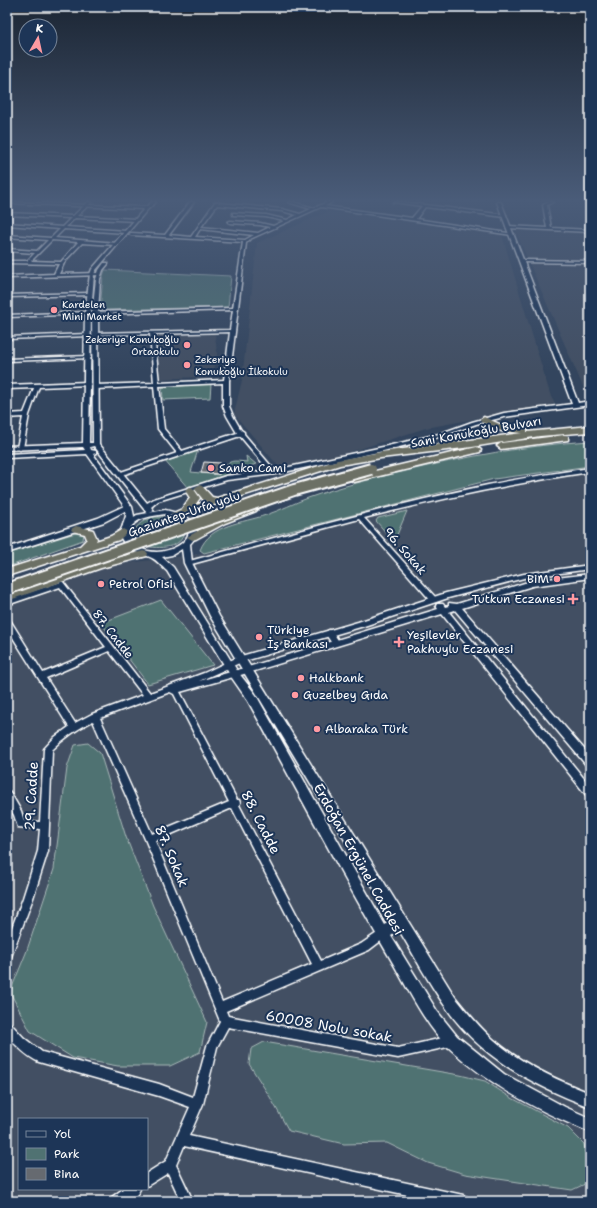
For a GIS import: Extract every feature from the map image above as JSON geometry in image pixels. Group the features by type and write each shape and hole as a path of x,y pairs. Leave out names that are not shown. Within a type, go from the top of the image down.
{"highway":[{"path":"484,420 504,429 549,432"},
{"path":"189,540 222,522 293,495 481,444 494,437 494,429 474,423"},
{"name":"Sani Konukoğlu Bulvarı","path":"369,466 549,432 590,429"},
{"name":"Sani Konukoğlu Bulvarı","path":"481,444 590,436"},
{"path":"176,514 187,509 338,463 389,454 481,444"},
{"name":"Gaziantep-Urfa yolu","path":"7,581 290,484 369,466"},
{"name":"Gaziantep-Urfa yolu","path":"7,589 294,490 369,466"},
{"path":"194,489 209,500 217,501"},
{"path":"187,509 195,498 194,489"},
{"path":"76,529 89,532 92,539 83,549"},
{"path":"7,573 115,538 125,529"},
{"path":"7,597 98,566 149,554"}],"main road":[{"path":"189,540 167,553 149,554 126,545 123,539 125,529 134,519 149,510 181,515 190,523 193,530 189,540 188,563 212,610 450,1002 478,1035 532,1074 566,1092 590,1100"},
{"name":"Erdoğan Ergünel Caddesi","path":"149,554 170,569 232,670 252,698 383,934 432,1016 452,1041 499,1079 560,1112 590,1124"},
{"path":"305,794 320,789"},
{"path":"383,934 402,922"}],"street":[{"path":"56,275 66,258"},
{"path":"105,258 92,274 88,313 89,358 86,446 89,453 128,506 130,516 125,529"},
{"path":"110,258 99,274 95,313 96,444 149,510 156,500 226,478 272,472 412,442 441,435 484,420 575,404 590,403"},
{"path":"243,258 226,381 226,406 230,416 272,472"},
{"path":"7,262 29,261 62,263"},
{"path":"575,404 523,261 590,262"},
{"path":"7,277 99,274"},
{"path":"7,296 90,294"},
{"path":"95,313 236,309"},
{"path":"7,316 88,313"},
{"path":"95,334 152,334 233,331"},
{"path":"152,334 161,429 180,453"},
{"path":"7,338 88,335"},
{"path":"7,360 89,358"},
{"path":"96,387 226,381"},
{"path":"7,387 88,384"},
{"path":"20,448 26,415 38,386"},
{"path":"7,416 26,415"},
{"path":"120,474 242,433"},
{"path":"7,448 86,446 96,444"},
{"path":"7,456 89,453 101,450"},
{"path":"188,563 360,517 502,483 590,470"},
{"path":"7,551 101,520 128,506"},
{"name":"96. Sokak","path":"360,517 434,600"},
{"path":"149,697 176,691 232,670 241,659 329,634 434,600 524,576 590,567"},
{"path":"149,697 232,670 248,670 531,584 590,576"},
{"name":"87. Cadde","path":"7,603 61,584 149,697"},
{"path":"434,600 456,606 590,763"},
{"path":"434,600 590,793"},
{"path":"7,622 74,728"},
{"path":"329,634 336,643"},
{"path":"42,677 110,648"},
{"name":"88. Cadde","path":"176,691 236,803 318,966"},
{"name":"29. Cadde","path":"7,954 28,898 43,851 48,749 58,737 95,716 149,697"},
{"name":"87. Sokak","path":"95,716 150,839 224,1021"},
{"path":"7,796 18,814 21,824 44,826"},
{"path":"150,839 236,803"},
{"path":"220,1008 365,946 383,934"},
{"path":"148,1179 170,1165 197,1104 212,1046 224,1021"},
{"name":"60008 Nolu sokak","path":"224,1021 398,1053 452,1041"},
{"path":"7,1028 20,1042 39,1057 159,1090 197,1104"},
{"path":"181,1140 463,1201"},
{"path":"170,1165 187,1201"},
{"path":"116,1201 132,1190"}],"shaded area":[{"path":"255,258 509,258 551,397 555,404 426,428 347,453 280,468 234,414 242,380"},
{"path":"527,258 590,258 590,398 588,398"},
{"path":"215,334 217,354 213,376 161,379 156,336"},
{"path":"590,472 590,1201 7,1201 7,598 94,567 193,555 418,494"}],"green space":[{"path":"105,270 231,276 228,307 100,310 103,276"},
{"path":"211,384 210,398 163,400 162,387"},
{"path":"590,441 590,466 494,479 204,553 200,550 205,541 219,530 266,515 331,490 378,477 496,452 543,445"},
{"path":"198,450 191,472 219,475 225,466 230,462 247,462 246,456 256,464 188,488 164,460"},
{"path":"407,511 394,542 376,521 378,518"},
{"path":"155,517 172,517 177,520 133,534 141,522"},
{"path":"82,531 84,533 83,540 7,567 7,554"},
{"path":"184,532 179,542 174,545 163,547 145,546"},
{"path":"161,600 213,665 148,684 101,623"},
{"path":"88,743 100,753 126,837 153,906 207,1022 200,1052 170,1066 118,1066 73,1058 30,1031 10,992 26,953 54,869 67,768 75,745"},
{"path":"264,1042 460,1075 485,1081 510,1097 568,1128 584,1144 588,1164 585,1184 572,1190 465,1174 428,1163 387,1143 344,1144 289,1131 249,1064 251,1049"}],"building":[{"name":"Sanko Cami","path":"204,462 221,463 219,474 201,473"}],"place":[{"name":"Kardelen Mini Market","path":"54,310"},
{"name":"Zekeriye Konukoğlu Ortaokulu","path":"187,345"},
{"name":"Zekeriye Konukoğlu İlkokulu","path":"187,365"},
{"name":"Sanko Cami","path":"211,468"},
{"name":"BiM","path":"557,579"},
{"name":"Petrol Ofisi","path":"101,584"},
{"name":"Tutkun Eczanesi","path":"573,599"},
{"name":"Türkiye İş Bankası","path":"259,637"},
{"name":"Yeşilevler Pakhuylu Eczanesi","path":"399,642"},
{"name":"Halkbank","path":"301,678"},
{"name":"Guzelbey Gıda","path":"295,695"},
{"name":"Albaraka Türk","path":"317,729"}]}
